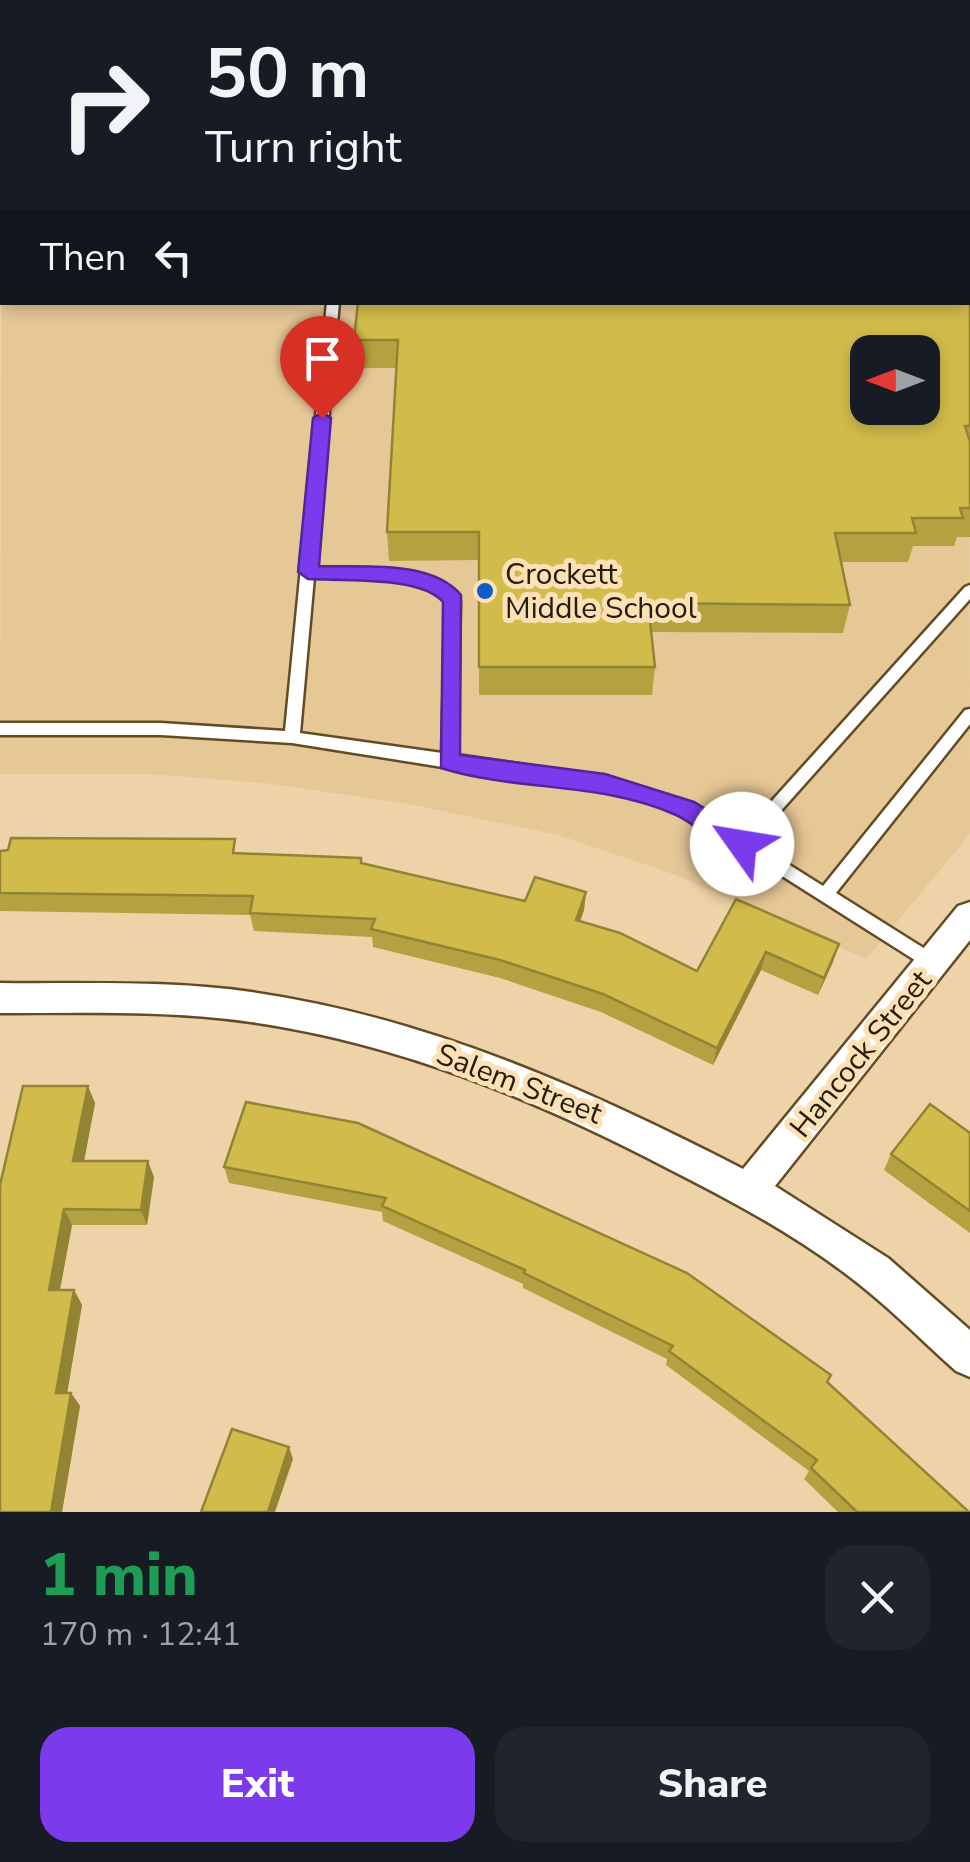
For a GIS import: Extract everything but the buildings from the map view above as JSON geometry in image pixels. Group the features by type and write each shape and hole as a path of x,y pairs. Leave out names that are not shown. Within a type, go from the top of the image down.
{"street":[{"name":"Hancock Street","path":"750,1189 970,916"},
{"name":"Salem Street","path":"0,998 194,1001 300,1016 400,1039 522,1080 595,1111 750,1189 874,1271 970,1357"}],"lane":[{"path":"292,737 333,305"},
{"path":"308,572 408,578 441,585 453,600 449,762"},
{"path":"742,844 970,590"},
{"path":"824,895 970,714"},
{"path":"0,729 161,729 292,737 605,783 686,808 935,964"}],"shaded area":[{"name":"Crockett Middle School","path":"2,305 968,305 970,834 866,959 676,875 558,835 409,804 265,783 148,774 0,774"}],"place":[{"name":"Crockett Middle School","path":"485,591"}],"route":[{"path":"322,418 308,572 408,578 441,585 453,600 449,762 605,783 686,808 742,844"}]}
